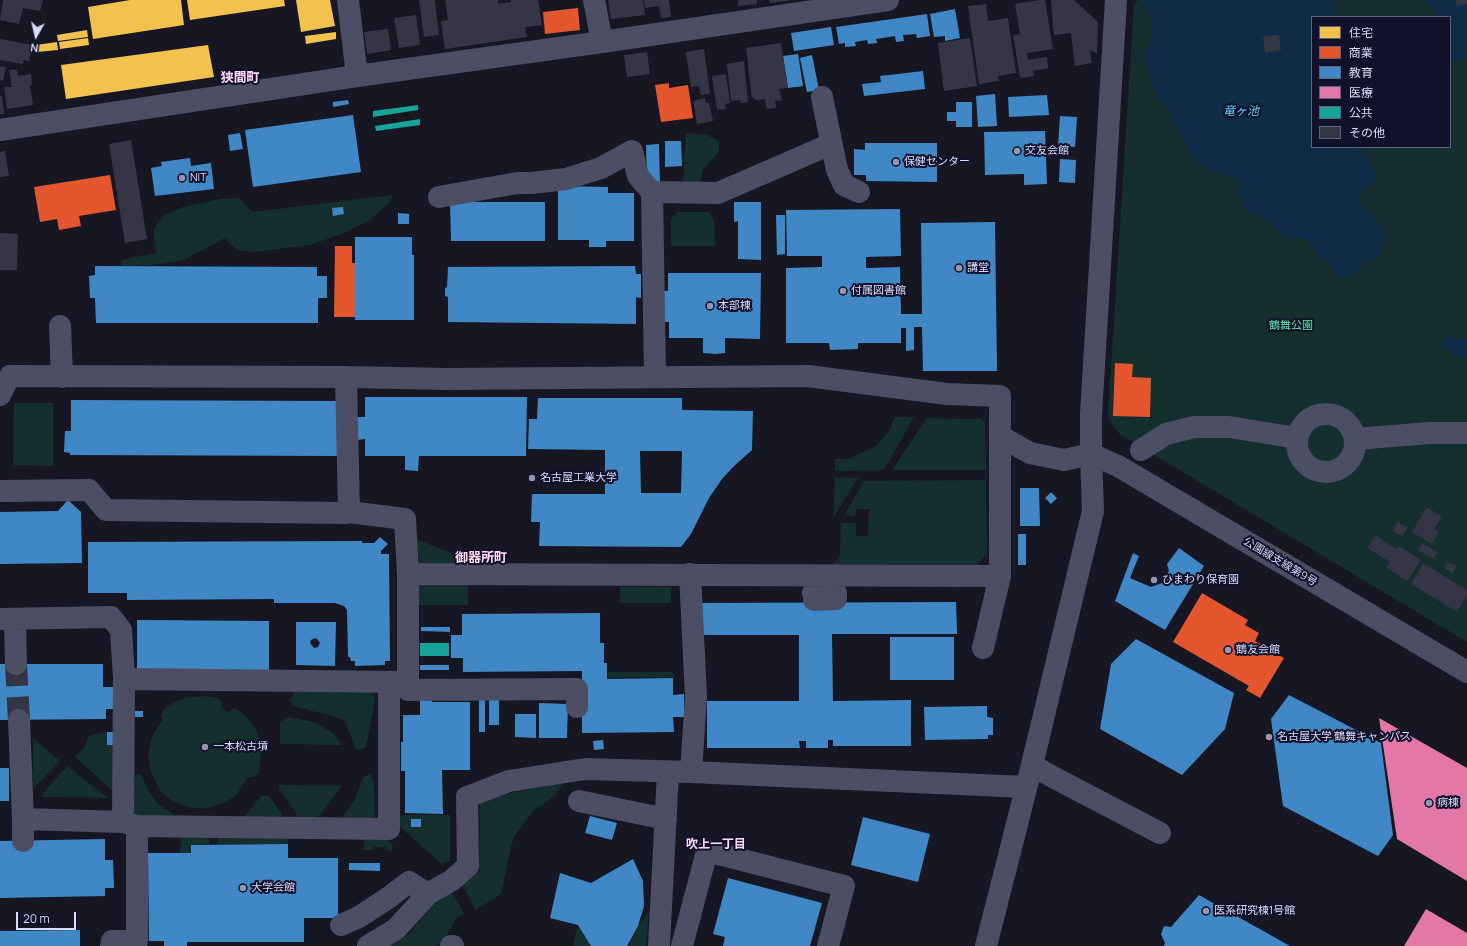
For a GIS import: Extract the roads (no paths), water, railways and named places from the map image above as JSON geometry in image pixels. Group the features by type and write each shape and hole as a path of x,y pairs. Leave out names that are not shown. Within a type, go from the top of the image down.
{"street":[{"path":"348,0 357,76"},
{"path":"594,0 602,42"},
{"path":"0,130 357,76 888,0"},
{"path":"986,946 1032,765 1093,511 1091,415 1116,0"},
{"path":"822,97 837,170 844,184 859,192"},
{"path":"652,192 718,193 831,144"},
{"path":"439,197 517,183 532,183 566,179 601,168 617,161 632,151 638,176 652,192 655,377"},
{"path":"60,326 62,377"},
{"path":"0,395 10,376 346,377 447,379 808,376 947,394 1000,396 1000,576 984,648"},
{"path":"346,377 349,512"},
{"path":"1324,414 1341,418 1353,431 1355,439 1355,448 1352,457 1342,467 1330,473 1312,470 1304,464 1297,451 1296,438 1300,428 1307,420 1324,414"},
{"path":"1141,450 1166,434 1194,427 1228,427 1296,438"},
{"path":"1355,439 1430,433 1467,433"},
{"path":"1000,436 1030,453 1064,460 1091,454"},
{"name":"公園線支線第9号","path":"1091,454 1118,466 1467,672"},
{"path":"0,491 89,490 106,510 349,512 405,519 408,574 398,682 389,829 130,824 23,819"},
{"path":"408,574 1000,576"},
{"path":"690,574 696,696 691,772"},
{"path":"16,664 7,619 111,617 121,630 137,941 112,941 111,946"},
{"path":"124,679 398,682 408,690 577,689 577,707"},
{"path":"19,720 23,841"},
{"path":"1032,765 1160,833"},
{"path":"368,946 396,929 428,894 452,880 468,866 467,797 509,781 585,769 691,772 1026,787"},
{"path":"659,946 668,772"},
{"path":"579,801 666,819"},
{"path":"682,946 707,851 844,886 828,946"},
{"path":"341,925 359,917 409,882 428,894"}],"water":[{"name":"竜ヶ池","path":"1143,0 1334,0 1335,16 1311,16 1311,148 1360,148 1369,161 1375,173 1375,183 1365,187 1358,195 1361,205 1382,227 1384,235 1380,253 1375,258 1365,261 1351,278 1339,278 1327,259 1321,259 1309,242 1301,238 1283,236 1268,221 1243,207 1242,197 1238,194 1243,183 1230,176 1209,170 1196,162 1150,81 1145,56 1152,34 1152,22","holes":["1278,35 1281,50 1265,53 1263,36"]},
{"path":"1423,0 1467,0 1467,58 1459,61 1451,61 1451,16 1435,16 1435,11"},
{"path":"1452,337 1460,339 1467,337 1467,357 1453,356 1450,350 1442,347 1440,342 1445,338"}],"tunnel":[{"path":"16,664 19,720"}],"place":[{"name":"交友会館","path":"1017,151"},
{"name":"保健センター","path":"896,162"},
{"name":"NIT","path":"182,178"},
{"name":"講堂","path":"959,268"},
{"name":"付属図書館","path":"843,291"},
{"name":"本部棟","path":"710,306"},
{"name":"名古屋工業大学","path":"532,478"},
{"name":"ひまわり保育園","path":"1154,580"},
{"name":"鶴友会館","path":"1228,650"},
{"name":"名古屋大学 鶴舞キャンパス","path":"1269,737"},
{"name":"一本松古墳","path":"205,747"},
{"name":"病棟","path":"1429,803"},
{"name":"大学会館","path":"243,888"},
{"name":"医系研究棟1号館","path":"1206,911"}],"district":[{"name":"狭間町","path":"240,78"},
{"name":"御器所町","path":"481,558"},
{"name":"吹上一丁目","path":"716,845"}],"park label":[{"name":"鶴舞公園","path":"1291,326"}]}
